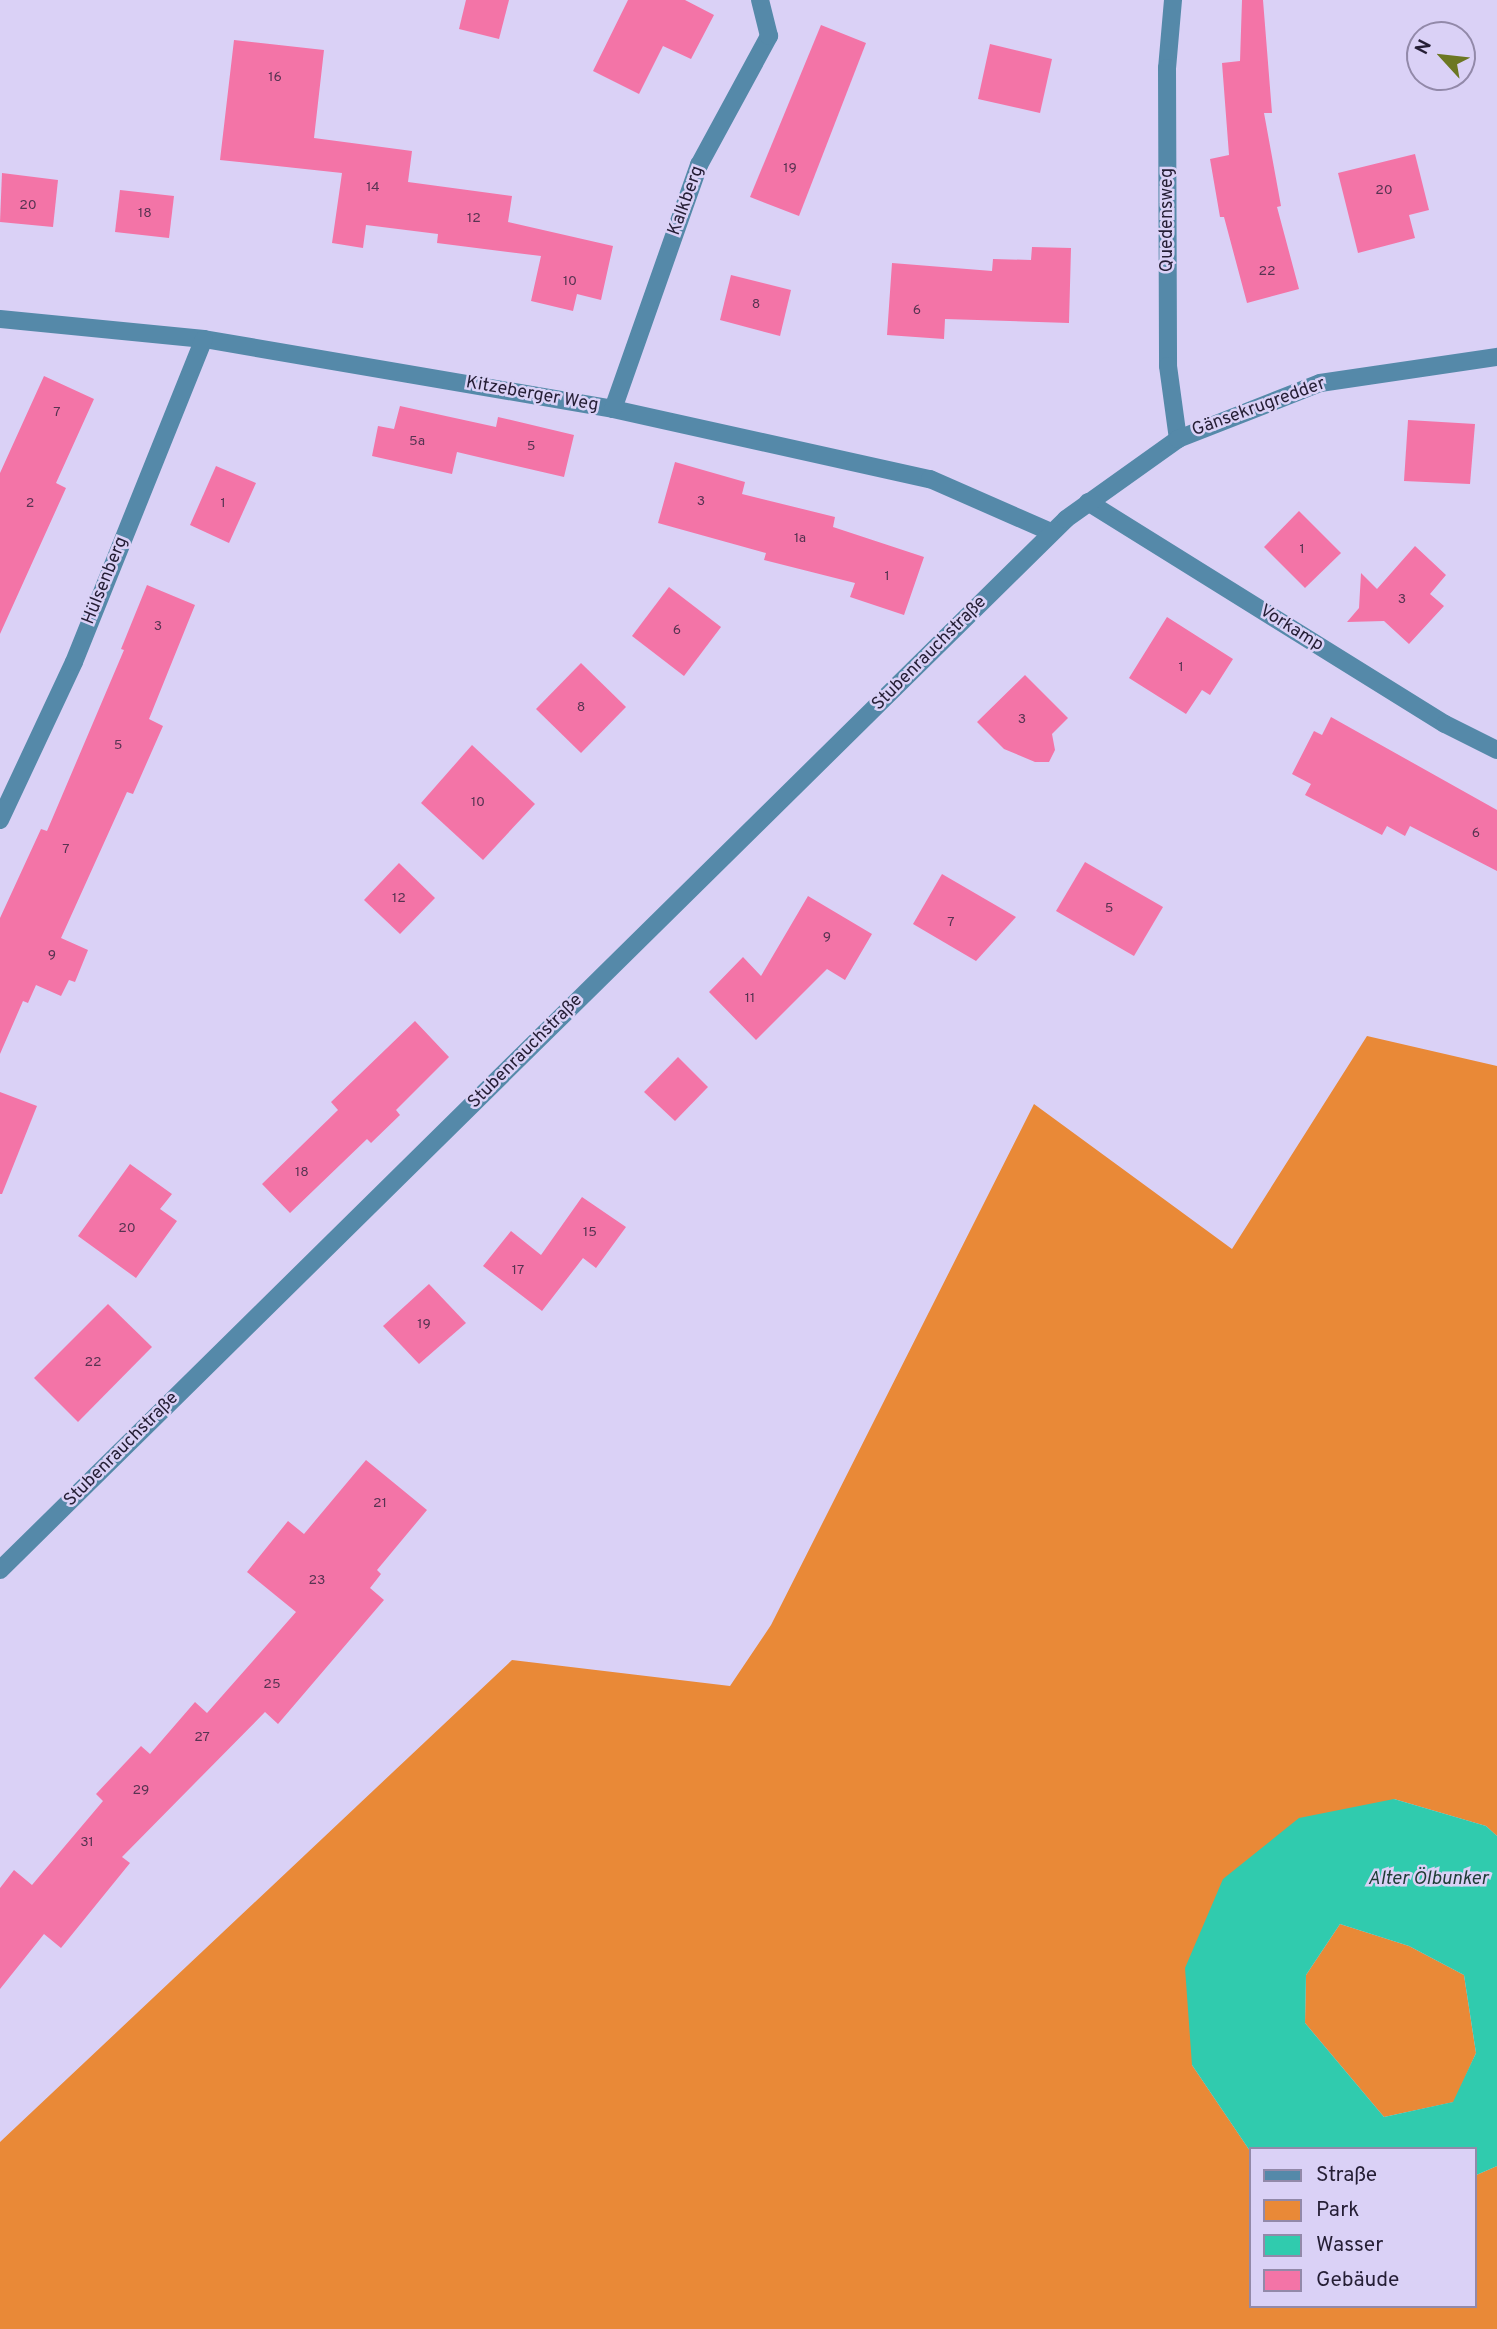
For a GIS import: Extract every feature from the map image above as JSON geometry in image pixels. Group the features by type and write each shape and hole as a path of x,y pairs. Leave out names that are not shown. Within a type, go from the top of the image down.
{"street":[{"name":"Kalkberg","path":"613,409 699,165 769,36 760,0"},
{"name":"Quedensweg","path":"1173,0 1167,68 1168,366 1178,439"},
{"name":"Kitzeberger Weg","path":"0,318 204,339 613,409 930,479 1051,532"},
{"name":"Hülsenberg","path":"0,820 74,662 204,339"},
{"name":"Gänsekrugredder","path":"1051,532 1088,502 1178,439 1320,383 1497,357"},
{"name":"Vorkamp","path":"1088,502 1445,724 1497,750"},
{"name":"Stubenrauchstraße","path":"0,1570 1051,532"}],"green space":[{"path":"1367,1036 1497,1066 1497,1836 1486,1826 1394,1799 1192,2065 1248,2148 1248,2308 1476,2308 1476,2175 1497,2166 1497,2329 0,2329 0,2142 512,1660 730,1686 771,1625 1034,1104 1232,1249"},
{"path":"1340,1924 1409,1946 1464,1975 1476,2053 1454,2102 1384,2117 1305,2023 1306,1975"}],"water":[{"name":"Alter Ölbunker","path":"1394,1799 1486,1826 1497,1836 1497,2166 1476,2175 1476,2147 1248,2148 1192,2065 1185,1968 1223,1879 1299,1818","holes":["1340,1924 1409,1946 1464,1975 1476,2053 1453,2102 1384,2117 1305,2023 1306,1975"]}],"building":[{"path":"466,0 509,0 499,39 459,29"},
{"path":"628,0 685,0 714,15 691,59 663,46 639,94 593,71"},
{"path":"1242,0 1263,0 1272,113 1264,113 1281,206 1277,207 1299,289 1247,303 1224,217 1220,217 1210,159 1229,155 1222,63 1240,61"},
{"path":"821,25 866,43 799,216 750,197"},
{"path":"234,40 324,50 314,138 412,151 408,182 512,196 508,222 613,246 601,300 577,294 573,311 531,301 541,256 437,243 438,234 366,225 363,248 332,243 342,173 220,160"},
{"path":"990,44 1052,59 1040,113 978,99"},
{"path":"1415,154 1429,210 1409,215 1415,238 1358,253 1338,173"},
{"path":"2,173 58,180 53,227 0,222"},
{"path":"120,190 174,196 169,238 115,232"},
{"path":"1032,247 1071,248 1069,323 945,319 944,339 887,335 892,263 992,271 993,259 1031,260"},
{"path":"731,275 791,290 780,336 720,320"},
{"path":"44,376 94,399 56,483 66,488 0,634 0,473"},
{"path":"400,406 496,427 498,417 574,435 564,477 457,452 452,474 372,456 378,426 394,429"},
{"path":"1408,420 1475,424 1470,484 1404,481"},
{"path":"675,462 745,482 742,494 835,517 833,527 924,557 904,615 850,597 855,583 764,560 766,553 658,523"},
{"path":"216,466 256,483 229,543 190,525"},
{"path":"1299,511 1341,553 1305,588 1264,547"},
{"path":"1415,546 1446,575 1430,594 1444,606 1409,644 1384,621 1347,622 1359,608 1361,573 1377,589"},
{"path":"147,585 195,605 149,719 163,726 133,794 127,792 61,938 88,950 75,982 69,980 61,996 36,985 28,1003 23,1001 0,1054 0,918 41,829 47,831 124,650 121,649"},
{"path":"669,587 721,627 684,676 632,636"},
{"path":"1167,617 1233,659 1210,695 1202,690 1186,714 1129,678"},
{"path":"581,663 626,707 581,753 536,709"},
{"path":"1025,675 1068,718 1052,734 1055,750 1049,762 1035,762 1004,749 977,722"},
{"path":"1331,717 1497,810 1497,871 1410,826 1405,836 1387,826 1382,835 1305,795 1311,784 1292,774 1314,731 1322,735"},
{"path":"472,745 535,804 483,860 421,803"},
{"path":"1085,862 1163,907 1134,956 1056,911"},
{"path":"399,863 435,898 400,934 364,900"},
{"path":"942,874 1016,917 976,961 913,924"},
{"path":"808,896 872,934 845,980 827,969 756,1040 709,992 743,957 761,976"},
{"path":"415,1021 449,1057 396,1110 400,1115 371,1143 367,1139 290,1213 262,1184 338,1110 331,1102"},
{"path":"678,1057 708,1087 675,1121 644,1092"},
{"path":"0,1092 37,1106 2,1194 0,1194"},
{"path":"130,1164 172,1194 160,1209 177,1221 136,1278 78,1236"},
{"path":"582,1197 626,1227 596,1268 583,1258 542,1311 483,1266 511,1231 541,1255"},
{"path":"429,1284 466,1323 419,1364 383,1326"},
{"path":"108,1304 152,1347 78,1422 34,1378"},
{"path":"366,1460 427,1510 377,1570 381,1574 370,1588 384,1600 278,1724 265,1712 122,1857 130,1863 61,1948 44,1934 0,1989 0,1888 14,1870 32,1885 103,1801 96,1794 141,1746 150,1754 195,1702 207,1713 296,1612 247,1572 288,1521 304,1534"}]}
